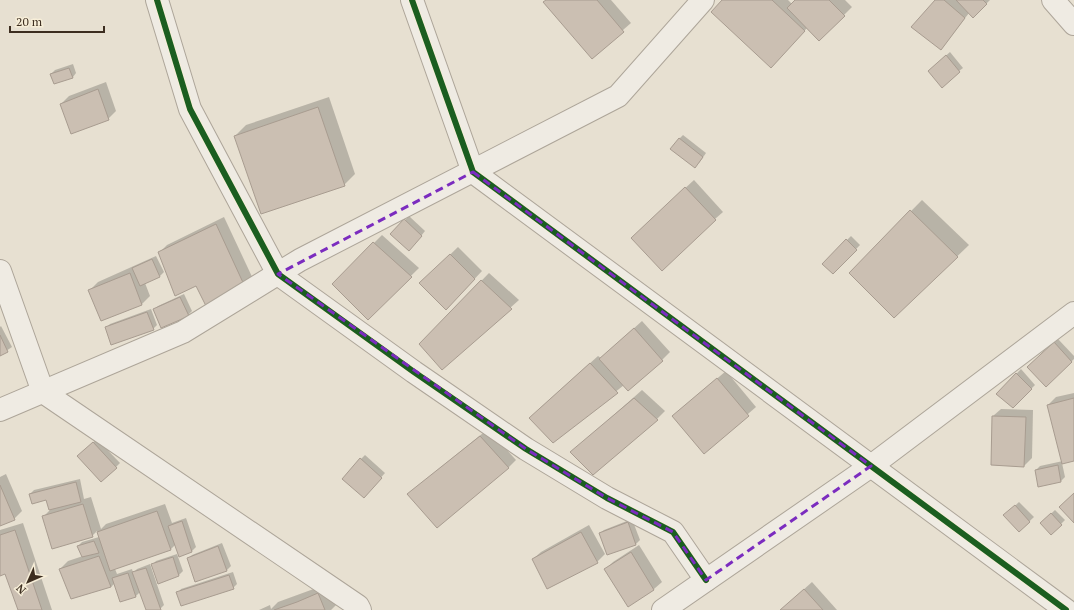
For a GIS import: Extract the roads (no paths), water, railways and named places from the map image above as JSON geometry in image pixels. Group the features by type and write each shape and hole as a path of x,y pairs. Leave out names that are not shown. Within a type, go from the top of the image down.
{"street":[{"path":"157,0 190,109 278,274 414,372 526,448 607,498 673,532 706,580"},
{"path":"412,0 473,172 1066,610"},
{"path":"0,410 183,332 300,260 618,96 703,0"},
{"path":"1053,0 1074,24"},
{"path":"0,271 43,392 358,606 360,610"},
{"path":"663,610 871,466 1074,313"}]}
